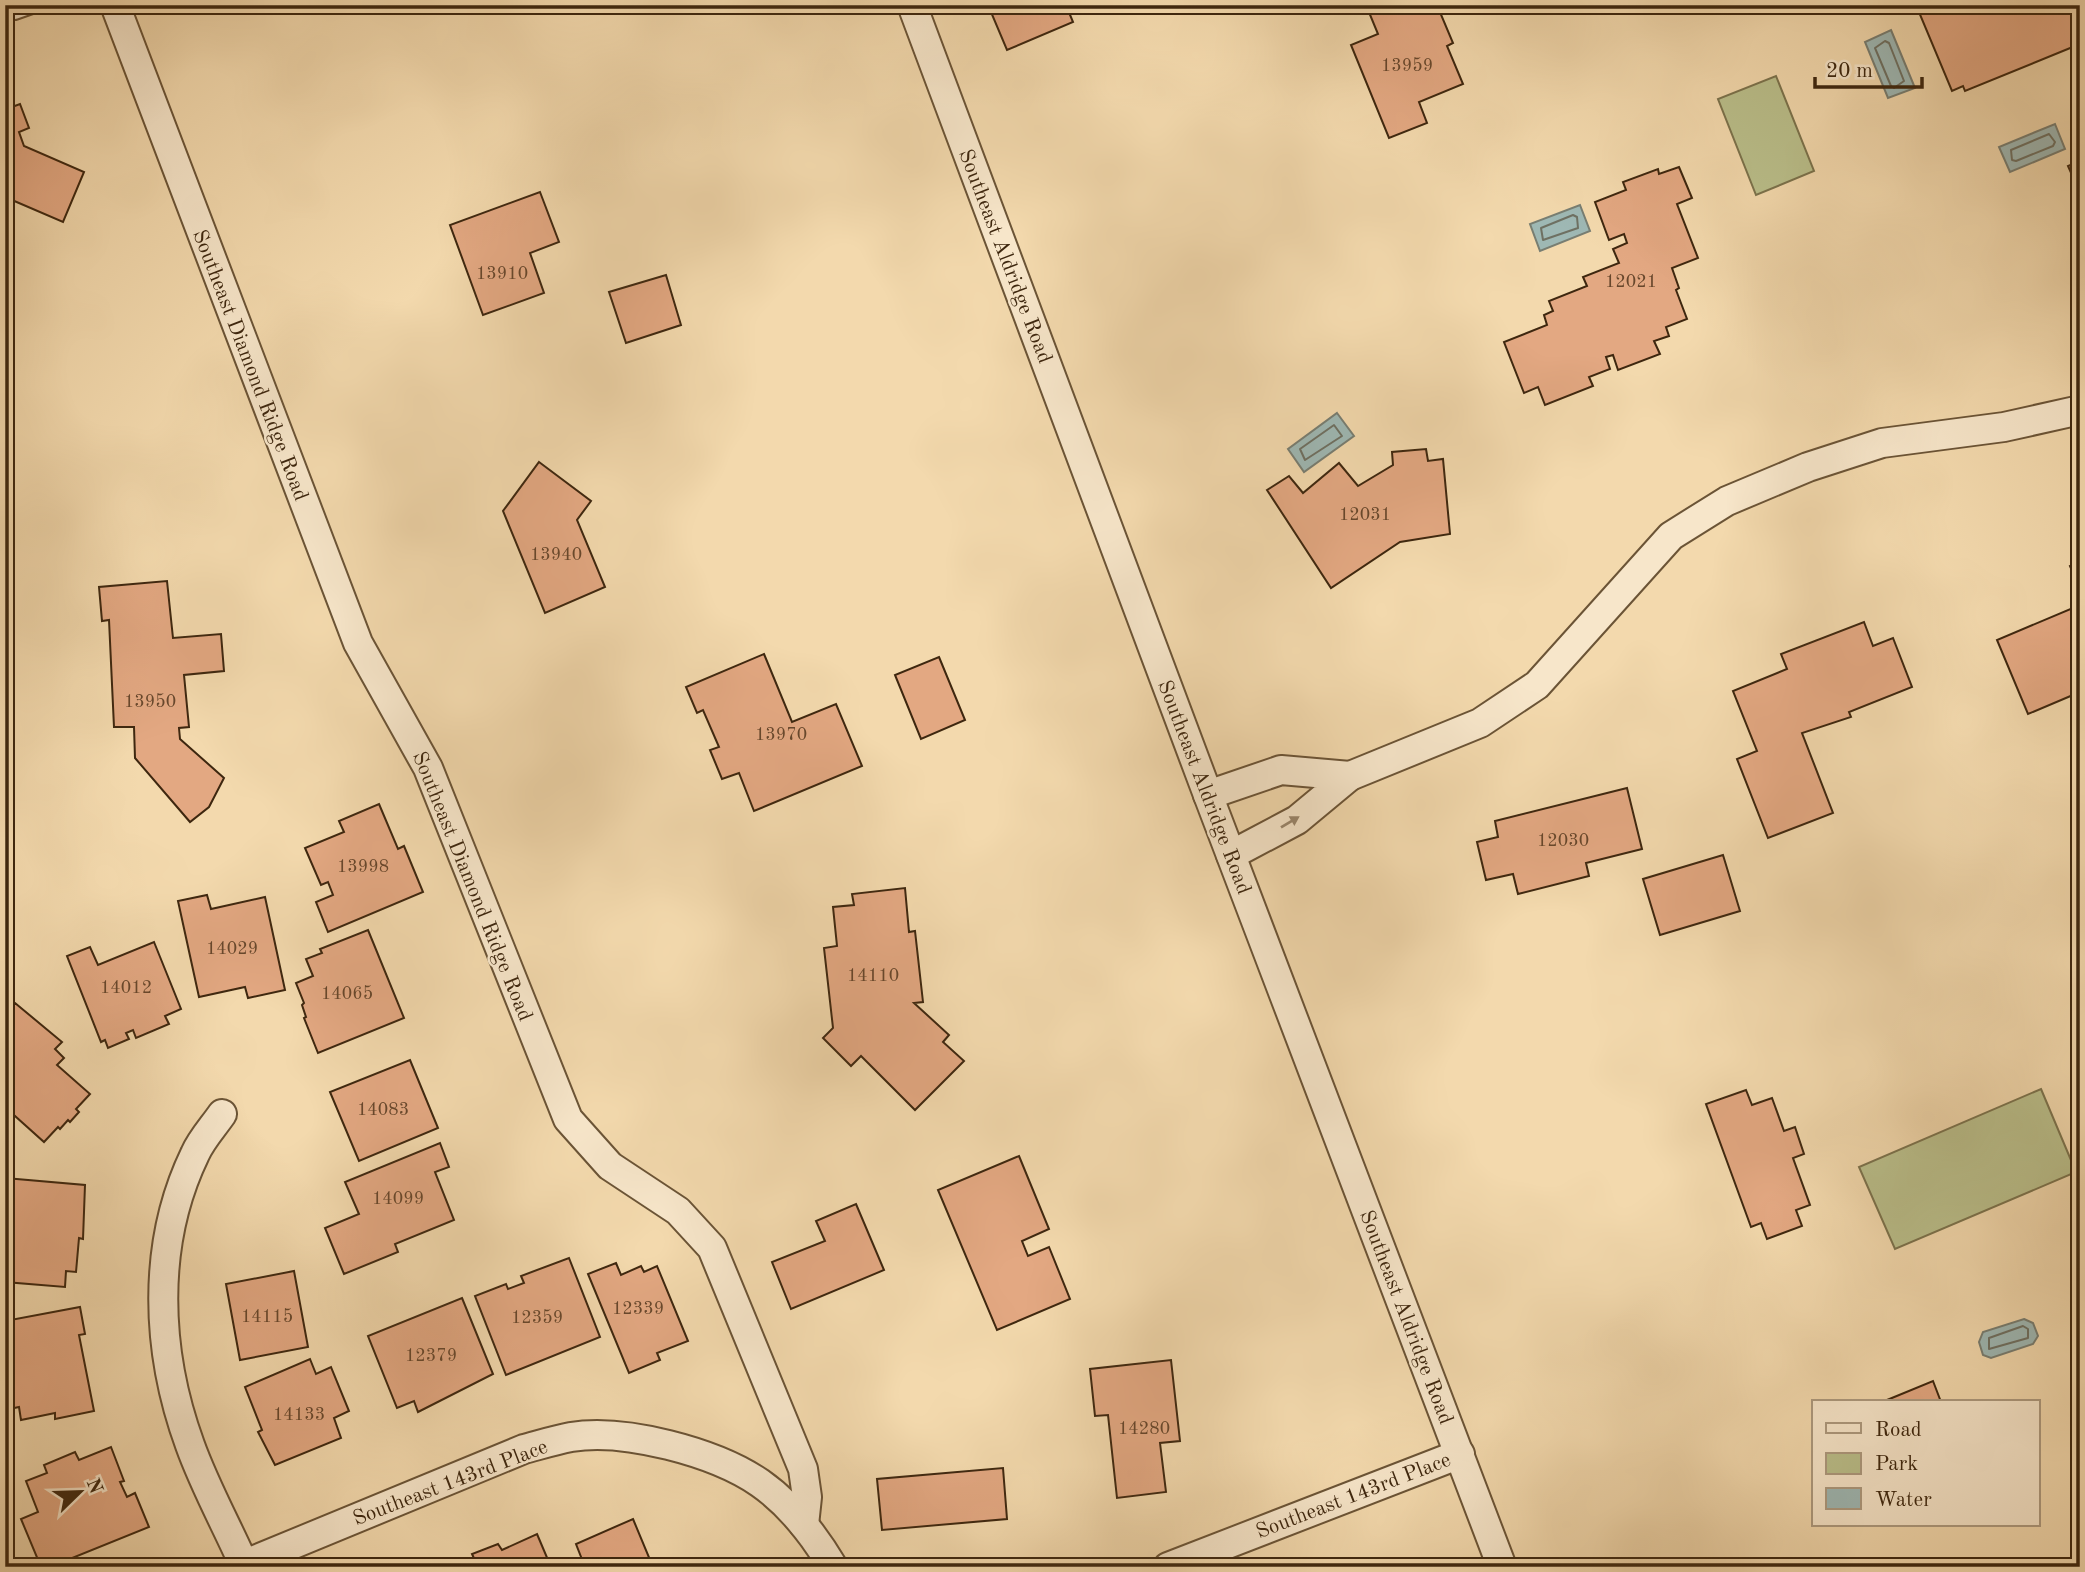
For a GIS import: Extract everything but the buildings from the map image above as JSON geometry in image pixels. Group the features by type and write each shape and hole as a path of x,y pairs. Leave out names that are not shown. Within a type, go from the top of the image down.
{"street":[{"name":"Southeast Diamond Ridge Road","path":"114,5 358,643 428,768 568,1119 610,1166 678,1211 712,1248 803,1469 807,1497 804,1525"},
{"name":"Southeast Aldridge Road","path":"912,5 1208,795 1502,1567"},
{"path":"1231,855 1297,820 1350,776 1480,723 1537,685 1671,536 1727,500 1808,467 1882,443 2004,426 2080,410"},
{"path":"1208,795 1281,770 1350,776"},
{"path":"222,1114 195,1153 175,1209 164,1258 162,1306 170,1375 190,1446 242,1566"},
{"name":"Southeast 143rd Place","path":"242,1566 524,1449 572,1437 640,1440 708,1459 760,1483 804,1525 833,1567"},
{"name":"Southeast 143rd Place","path":"1168,1567 1460,1454"}],"lane":[{"path":"15,12 35,5"}],"green space":[{"path":"1776,76 1814,171 1756,195 1718,99"},
{"path":"2041,1089 2076,1172 1895,1249 1859,1167"}],"water":[{"path":"1891,30 1915,88 1888,98 1865,42"},
{"path":"2055,124 2065,149 2010,172 1999,147"},
{"path":"1580,205 1590,231 1540,251 1530,224"},
{"path":"1337,413 1354,436 1304,472 1288,449"},
{"path":"2024,1319 2033,1323 2038,1336 2033,1344 1991,1358 1983,1355 1979,1342 1983,1332"}]}
